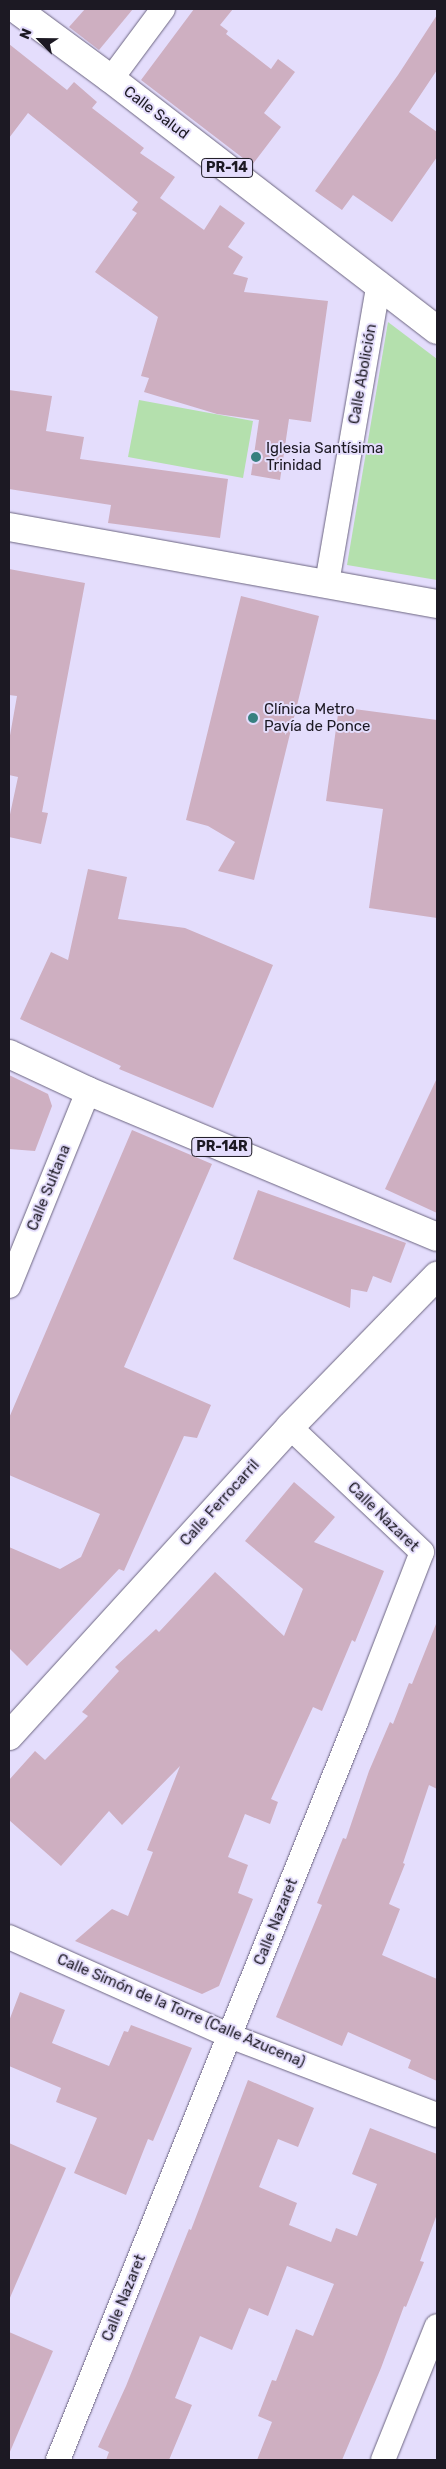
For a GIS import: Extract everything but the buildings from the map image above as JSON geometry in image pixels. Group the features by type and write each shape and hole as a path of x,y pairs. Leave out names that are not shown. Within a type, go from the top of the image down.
{"main road":[{"name":"Calle Salud","path":"16,9 111,78 437,330"},
{"path":"9,527 437,604"},
{"name":"PR-14R","path":"9,1054 88,1091 437,1238"},
{"name":"Calle Ferrocarril","path":"9,1736 290,1427 437,1276"}],"street":[{"path":"111,78 163,9"},
{"name":"Calle Abolición","path":"327,583 378,283"},
{"name":"Calle Sultana","path":"9,1286 88,1091"},
{"name":"Calle Nazaret","path":"58,2460 353,1732 422,1552 290,1427"},
{"name":"Calle Simón de la Torre (Calle Azucena)","path":"9,1937 230,2036 437,2115"},
{"path":"383,2460 437,2326"}],"green space":[{"path":"388,322 437,359 437,580 347,565"},
{"path":"139,400 253,421 243,478 128,457"}],"place":[{"name":"Iglesia Santísima Trinidad","path":"256,457"},
{"name":"Clínica Metro Pavía de Ponce","path":"253,718"}]}
